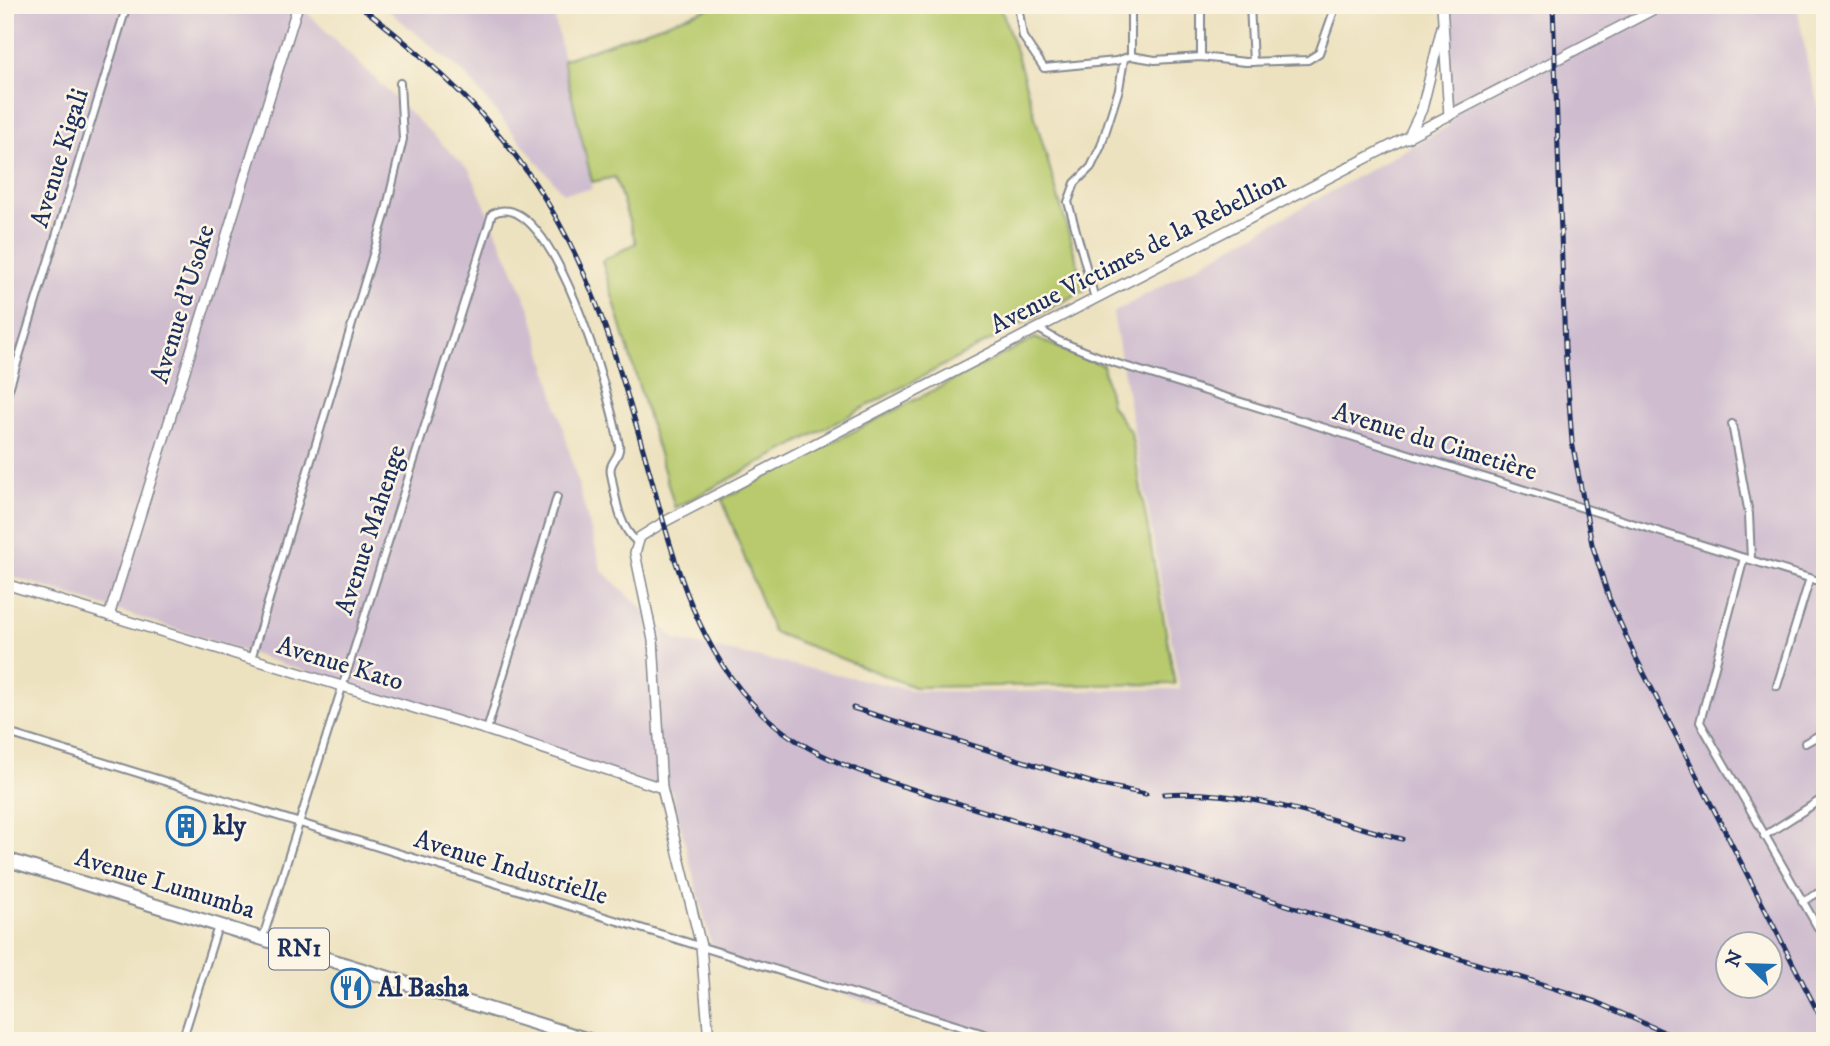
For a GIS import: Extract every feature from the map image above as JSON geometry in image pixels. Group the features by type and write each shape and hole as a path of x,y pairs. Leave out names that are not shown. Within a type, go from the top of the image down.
{"highway":[{"name":"Avenue Lumumba","path":"5,859 219,923 592,1041"}],"street":[{"name":"Avenue Kigali","path":"5,402 127,5"},
{"name":"Avenue d'Usoke","path":"109,616 298,5"},
{"path":"1018,5 1023,37 1044,68 1128,58 1155,60 1201,57 1278,63 1314,58 1336,5"},
{"path":"1094,299 1068,202 1075,183 1091,167 1101,146 1119,89 1128,58 1130,5"},
{"path":"1201,5 1201,57"},
{"path":"1250,5 1253,62"},
{"path":"1442,5 1449,116"},
{"name":"Avenue Victimes de la Rebellion","path":"637,542 644,534 664,522 1408,139 1662,5"},
{"path":"1408,139 1422,109 1443,27"},
{"path":"251,659 389,201 403,139 400,83"},
{"name":"Avenue Mahenge","path":"263,937 492,214 500,209 511,210 525,219 547,244 564,275 599,368 619,449 610,470 623,528 637,542"},
{"name":"Avenue du Cimetière","path":"1037,328 1059,341 1112,362 1825,583"},
{"path":"1732,424 1749,514 1748,559 1700,722 1825,940"},
{"path":"487,730 557,497"},
{"path":"637,542 636,559 653,640 662,788 701,946 709,1041"},
{"path":"1777,686 1810,578"},
{"name":"Avenue Kato","path":"5,584 487,730 662,788"},
{"name":"Avenue Industrielle","path":"5,732 1007,1041"},
{"path":"1805,743 1825,732"},
{"path":"1764,836 1825,797"},
{"path":"1802,902 1825,889"},
{"path":"182,1041 219,923"}],"shaded area":[{"path":"5,5 299,5 470,171 531,311 602,571 676,640 916,691 992,692 1180,689 1113,313 1448,126 1445,5 1797,5 1809,72 1825,128 1825,1041 996,1041 714,955 671,790 5,574"},
{"path":"382,5 552,5 592,189 563,193 464,73"}],"green space":[{"path":"717,5 995,5 1003,14 1016,51 1085,290 675,508 602,261 636,243 615,177 592,182 563,60"},
{"path":"1035,338 1103,365 1111,405 1131,433 1175,684 914,687 773,632 722,499"}],"railway":[{"path":"359,5 425,59 483,116 533,179 555,215 587,280 607,333 670,543 695,613 711,647 731,678 755,707 784,732 825,757 899,785 1529,980 1596,1002 1684,1041"},
{"path":"1553,5 1565,347 1572,442 1592,544 1609,598 1635,656 1825,1026"},
{"path":"853,708 1096,784 1146,794"},
{"path":"1164,794 1194,793 1254,800 1402,839"}],"place":[{"name":"kly","path":"186,826"},
{"name":"Al Basha","path":"351,988"}]}
